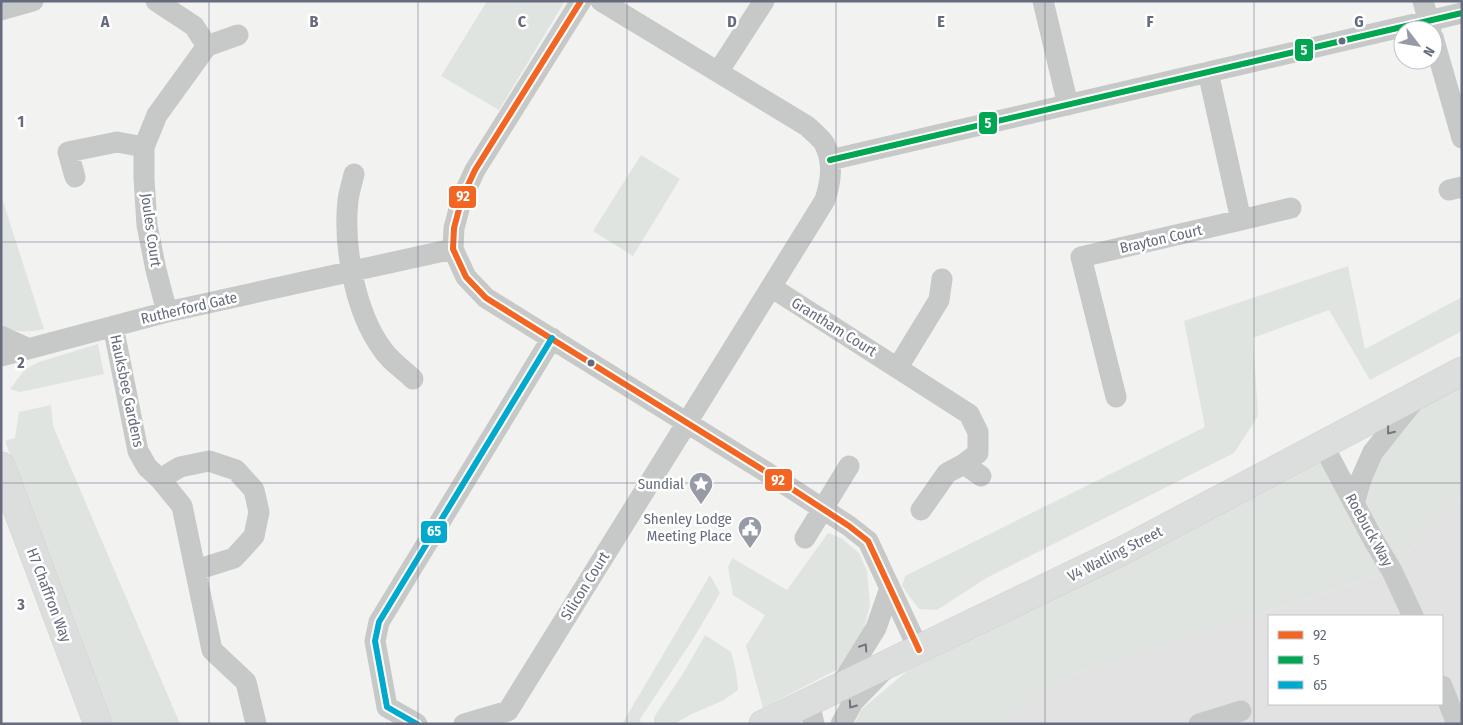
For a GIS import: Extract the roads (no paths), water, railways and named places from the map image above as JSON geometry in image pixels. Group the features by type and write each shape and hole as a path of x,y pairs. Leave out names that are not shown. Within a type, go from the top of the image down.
{"street":[{"path":"1,10 33,1"},
{"path":"156,1 194,26 207,46 238,35"},
{"path":"581,1 475,170 462,198 454,228 454,248 466,277 486,298 823,509 868,541 919,650"},
{"path":"601,1 807,126 823,142 830,160 1393,30"},
{"path":"718,72 764,1"},
{"path":"1043,1 1068,105"},
{"path":"1436,20 1462,13"},
{"name":"Joules Court","path":"167,312 147,225 144,147 157,115 207,46"},
{"path":"1443,70 1462,138"},
{"path":"1208,72 1241,220"},
{"path":"75,177 68,152 117,142 144,147"},
{"name":"Silicon Court","path":"464,724 508,711 825,200 831,180 830,160"},
{"path":"354,174 348,200 347,232 356,290 365,319 383,351 413,379"},
{"name":"Brayton Court","path":"1116,397 1079,250 1241,220 1291,208"},
{"name":"Rutherford Gate","path":"1,356 167,312 454,248"},
{"path":"898,367 939,300 942,280"},
{"name":"Grantham Court","path":"771,286 969,414 978,432 978,453 947,474 921,510"},
{"name":"Hauksbee Gardens","path":"113,326 138,451 146,467 160,479 182,506 212,650 246,682 256,724"},
{"path":"1,336 27,348"},
{"path":"417,724 387,707 375,641 379,622 552,338"},
{"name":"V4 Watling Street","path":"766,722 811,713 839,688 1124,550 1462,371"},
{"path":"1354,504 1361,479 1373,452 1420,393"},
{"name":"Roebuck Way","path":"1323,445 1392,571 1413,615"},
{"path":"160,479 180,466 208,461 236,470 254,490 260,512 254,536 234,558 196,570"},
{"path":"805,538 847,464"},
{"path":"964,464 982,476"},
{"name":"H7 Chaffron Way","path":"1,466 98,724"},
{"path":"839,688 876,628 890,588"},
{"path":"841,724 853,702 890,664"},
{"path":"1443,689 1457,724"},
{"path":"1199,724 1242,711"}],"place":[{"name":"Sundial","path":"701,505"},
{"name":"Shenley Lodge Meeting Place","path":"750,549"}]}
